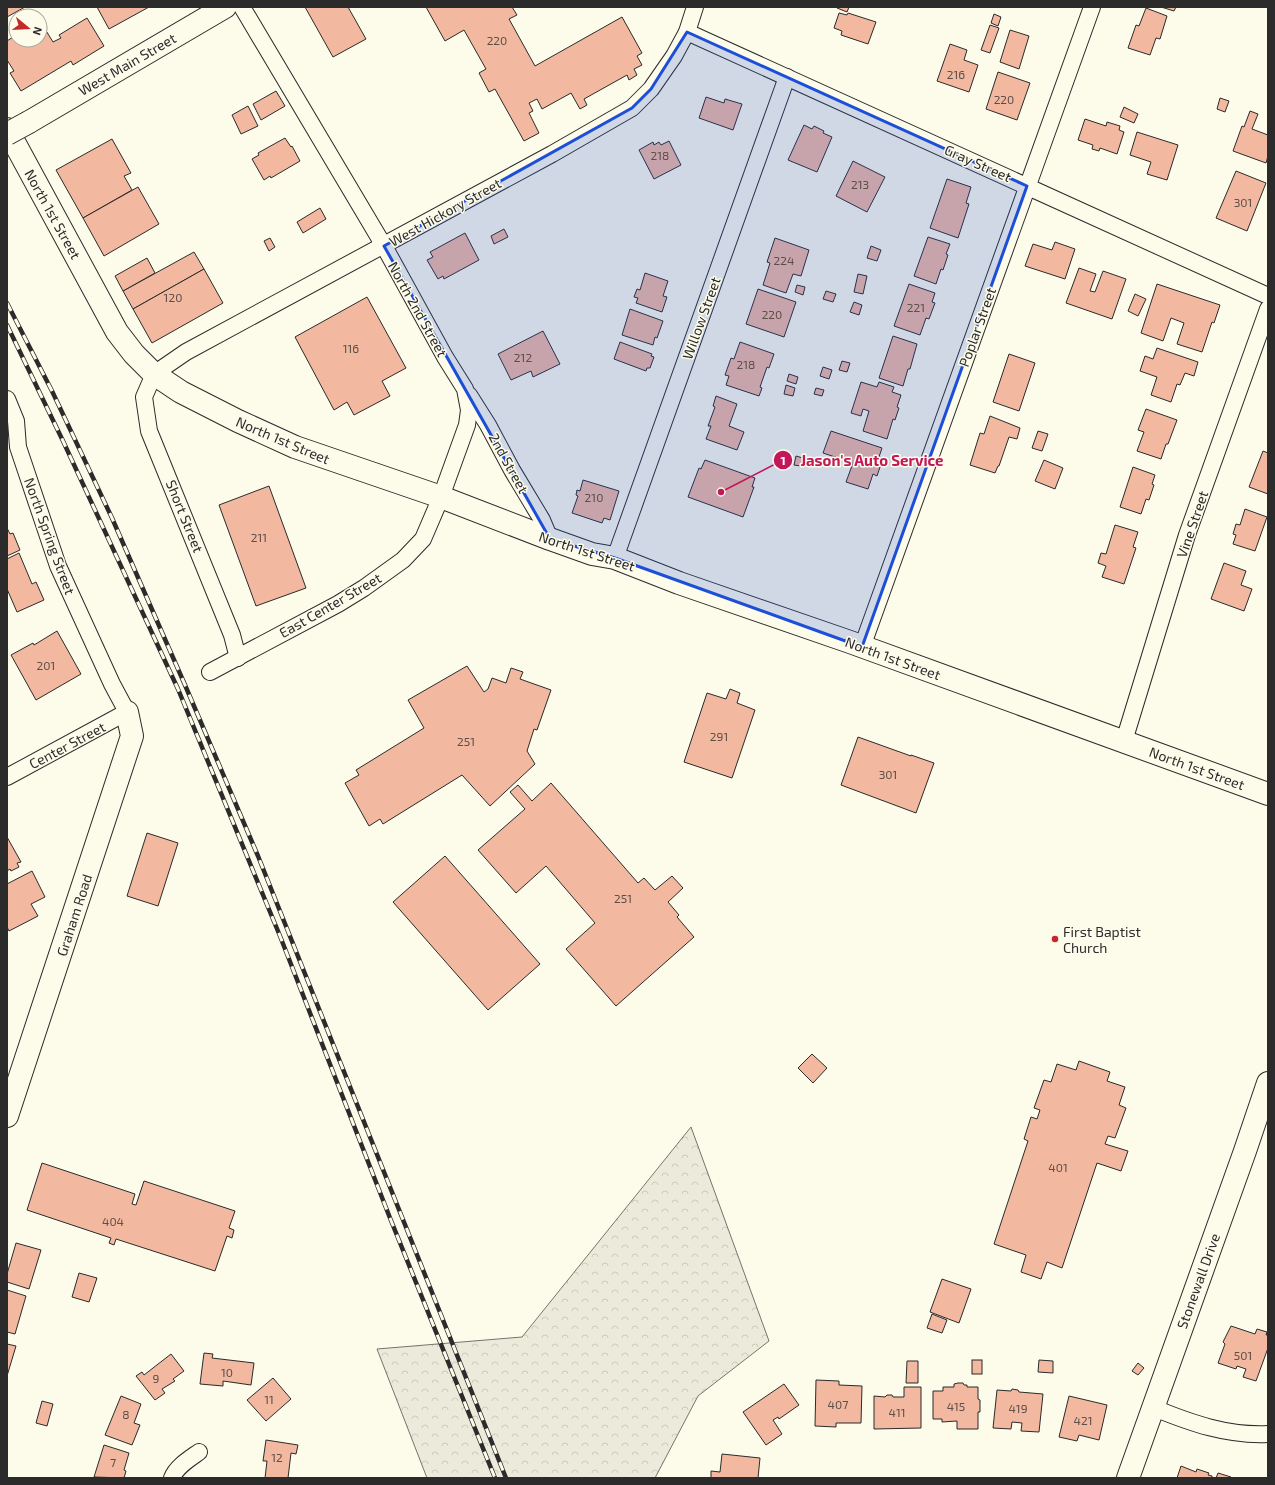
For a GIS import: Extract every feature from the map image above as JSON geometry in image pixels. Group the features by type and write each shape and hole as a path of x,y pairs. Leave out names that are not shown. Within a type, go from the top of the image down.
{"main road":[{"name":"West Main Street","path":"7,134 30,122 225,7"},
{"name":"North 1st Street","path":"7,129 117,332 134,354 154,374 181,392 225,415 295,447 441,497 592,554 615,558 679,583 862,647 1268,794"},
{"name":"Graham Road","path":"7,1116 132,736 127,712"},
{"name":"Stonewall Drive","path":"1128,1478 1268,1083"}],"street":[{"name":"North 2nd Street","path":"242,7 384,246 445,357 465,389 469,410 467,425 441,497"},
{"name":"West Hickory Street","path":"154,374 186,352 384,246 428,220 552,154 632,108 651,89 674,56 687,32 695,7"},
{"name":"Poplar Street","path":"862,647 1092,7"},
{"name":"Gray Street","path":"687,32 1268,296"},
{"name":"Willow Street","path":"615,558 787,77"},
{"name":"Vine Street","path":"1124,741 1187,535 1268,309"},
{"name":"Short Street","path":"154,374 144,397 149,431 232,635 238,658"},
{"name":"2nd Street","path":"465,389 488,425 512,470 542,520 550,539"},
{"name":"North Spring Street","path":"7,399 16,421 13,450 58,566 112,684 127,712"},
{"name":"East Center Street","path":"210,672 338,604 364,588 403,560 423,539 441,497"},
{"name":"Center Street","path":"7,777 127,712"},
{"path":"1154,1408 1203,1427 1230,1432 1268,1434"},
{"path":"172,1478 186,1461 199,1452"}],"highlighted area":[{"path":"687,32 1027,186 862,647 615,558 550,539 384,246 632,108 651,89"}],"green space":[{"path":"691,1127 769,1341 698,1396 655,1478 427,1478 377,1349 522,1337"}],"building":[{"path":"7,7 25,7 8,8 7,17"},
{"path":"97,7 149,7 109,29"},
{"path":"305,7 348,7 366,39 333,57"},
{"path":"426,7 512,7 517,15 509,19 535,66 622,17 642,53 637,56 642,65 634,69 637,75 629,80 627,75 584,99 587,105 580,109 571,93 542,109 537,99 529,103 533,111 529,113 539,133 524,141 495,89 489,92 479,73 486,69 464,30 445,41"},
{"path":"837,7 849,7 847,12"},
{"path":"1161,7 1176,7 1174,11"},
{"path":"1146,8 1167,16 1160,39 1156,38 1150,55 1128,48 1136,25 1139,26"},
{"path":"839,13 847,15 848,13 876,22 868,44 841,35 842,31 834,28"},
{"path":"994,14 1001,17 998,26 991,23"},
{"path":"87,18 104,46 73,65 71,61 21,91 10,73 14,71 7,60 7,41 8,40 8,48 48,48 48,34 53,42 61,38 59,35"},
{"path":"990,25 999,28 990,53 981,50"},
{"path":"1010,30 1029,36 1019,69 1000,62"},
{"path":"950,44 967,50 964,60 978,65 969,92 937,81"},
{"path":"998,72 1030,83 1017,120 986,109"},
{"path":"276,91 285,106 261,120 253,104"},
{"path":"706,97 724,103 725,99 742,104 733,130 699,118"},
{"path":"1220,98 1229,101 1225,112 1217,109"},
{"path":"248,106 258,126 241,134 232,115"},
{"path":"1124,107 1138,114 1134,123 1120,117"},
{"path":"1250,111 1258,114 1252,129 1268,135 1268,156 1266,163 1233,151 1242,126 1244,127"},
{"path":"1085,119 1106,126 1107,122 1120,126 1119,130 1124,132 1117,154 1100,148 1099,151 1092,149 1093,145 1078,140"},
{"path":"804,125 812,129 814,126 824,131 823,133 832,137 817,172 788,160"},
{"path":"1137,132 1178,145 1167,180 1147,174 1151,162 1130,155"},
{"path":"285,138 291,147 292,146 300,161 271,178 270,176 264,180 252,159 259,155 258,153"},
{"path":"112,139 131,173 124,176 132,190 83,218 56,170"},
{"path":"669,141 681,165 654,179 639,150 653,142 654,145 659,142 661,145"},
{"path":"853,161 885,177 867,212 836,196"},
{"path":"1236,171 1266,183 1247,231 1216,218"},
{"path":"947,179 971,187 966,203 969,204 958,238 930,228"},
{"path":"138,187 159,224 104,256 83,218"},
{"path":"320,208 326,219 303,233 297,222"},
{"path":"504,229 508,237 494,244 491,236"},
{"path":"465,233 479,260 444,279 443,276 438,279 427,260 433,257 430,252"},
{"path":"928,237 950,244 946,254 948,255 943,270 941,269 936,284 914,276"},
{"path":"270,238 275,247 269,251 264,241"},
{"path":"775,238 809,250 801,276 793,274 786,293 763,285 770,263 767,262"},
{"path":"1055,242 1075,249 1065,279 1025,266 1033,244 1052,250"},
{"path":"871,246 881,250 877,261 867,258"},
{"path":"194,252 204,269 133,309 123,291"},
{"path":"147,258 155,273 123,291 115,276"},
{"path":"1079,268 1096,274 1090,291 1095,292 1103,271 1126,279 1112,319 1066,303"},
{"path":"204,269 223,303 152,343 133,309"},
{"path":"645,273 668,281 663,296 667,297 662,312 636,303 638,298 634,297 637,289 640,290"},
{"path":"858,274 867,276 863,294 854,292"},
{"path":"909,284 935,293 932,302 935,303 929,319 926,318 920,335 894,326"},
{"path":"1157,284 1220,305 1214,323 1212,322 1202,352 1177,344 1184,323 1171,318 1163,341 1141,333"},
{"path":"797,285 805,287 803,295 795,292"},
{"path":"758,289 796,302 784,337 746,324"},
{"path":"826,291 836,294 833,302 823,299"},
{"path":"1135,294 1146,299 1138,316 1128,311"},
{"path":"367,297 406,368 382,381 390,396 354,415 347,402 334,410 295,337"},
{"path":"854,302 862,305 859,315 850,312"},
{"path":"630,309 663,321 657,338 655,337 653,345 622,335"},
{"path":"543,331 560,364 533,377 531,371 511,380 498,354"},
{"path":"893,336 917,344 910,369 908,369 903,386 879,378"},
{"path":"620,342 652,354 651,356 654,357 650,368 647,368 646,371 614,359"},
{"path":"740,342 774,354 769,368 767,367 760,387 762,388 759,396 726,385 729,376 725,375 731,358 734,359"},
{"path":"1157,348 1198,362 1194,376 1185,373 1180,385 1177,384 1171,402 1151,395 1157,377 1140,371 1145,356 1153,359"},
{"path":"1009,354 1035,363 1019,411 993,402"},
{"path":"842,361 850,363 847,372 839,370"},
{"path":"823,367 832,370 829,379 820,376"},
{"path":"789,374 798,377 796,384 787,381"},
{"path":"861,382 877,387 879,382 894,387 892,392 901,395 897,407 899,408 895,420 893,419 887,439 863,431 869,411 863,409 861,416 851,413"},
{"path":"786,385 795,388 793,396 784,394"},
{"path":"816,388 824,390 822,396 814,394"},
{"path":"716,396 737,404 729,426 744,432 737,450 706,439 711,426 708,426 715,407 713,406"},
{"path":"1146,409 1177,420 1161,459 1137,451 1144,432 1138,430"},
{"path":"990,416 1020,428 1017,439 1009,437 995,473 970,465 980,433 984,434"},
{"path":"831,431 882,448 879,457 883,458 877,476 873,474 868,489 846,482 853,463 823,453"},
{"path":"1038,431 1048,434 1042,451 1032,448"},
{"path":"1263,451 1268,453 1268,494 1249,487"},
{"path":"796,456 803,458 801,466 794,465"},
{"path":"705,460 755,478 752,487 754,487 743,517 688,497 699,468 701,469"},
{"path":"1044,460 1063,468 1055,489 1035,481"},
{"path":"1133,467 1155,475 1152,484 1154,485 1149,500 1146,499 1141,514 1120,507"},
{"path":"583,480 619,491 610,520 604,518 602,523 572,513 578,496 576,495 577,490 580,491"},
{"path":"269,486 306,588 256,606 219,505"},
{"path":"1245,509 1267,517 1255,551 1233,544 1236,535 1233,534 1236,524 1240,525"},
{"path":"1115,525 1138,532 1133,547 1136,548 1124,584 1102,577 1106,566 1098,563 1101,553 1106,554"},
{"path":"7,528 10,534 13,533 20,550 7,556"},
{"path":"19,553 32,584 36,582 44,600 17,612 7,589 7,559"},
{"path":"1224,563 1246,571 1241,585 1252,589 1244,611 1211,599"},
{"path":"57,631 81,674 36,700 11,655 33,643 34,645"},
{"path":"467,666 484,692 488,689 492,678 506,683 511,668 523,672 520,679 551,690 537,730 534,729 527,751 535,764 490,806 462,775 383,824 380,819 369,826 345,783 359,775 356,770 424,728 408,700"},
{"path":"730,689 740,693 737,703 755,710 732,778 684,762 707,693 726,699"},
{"path":"858,737 934,763 916,813 841,785"},
{"path":"551,783 638,883 644,878 655,890 672,876 683,888 668,902 679,915 677,917 694,937 616,1006 566,949 595,923 546,866 516,893 478,850 525,809 510,792 518,785 532,801"},
{"path":"147,833 178,843 158,906 127,896"},
{"path":"7,837 21,862 17,863 19,867 11,871 10,869 7,871"},
{"path":"445,856 540,964 488,1010 393,902"},
{"path":"32,871 45,897 31,904 38,916 9,931 7,927 7,884"},
{"path":"812,1054 827,1068 813,1083 798,1068"},
{"path":"1079,1061 1110,1072 1107,1081 1125,1087 1119,1105 1126,1108 1115,1138 1108,1136 1105,1144 1128,1151 1121,1171 1097,1163 1062,1268 1047,1262 1041,1279 1021,1272 1026,1255 994,1244 1028,1141 1024,1139 1031,1117 1037,1119 1040,1110 1034,1108 1044,1080 1051,1082 1057,1064 1076,1070"},
{"path":"42,1163 135,1194 132,1204 136,1205 144,1181 235,1211 229,1228 234,1230 232,1238 227,1236 215,1271 116,1239 114,1245 109,1243 111,1238 27,1210"},
{"path":"16,1243 41,1250 29,1289 7,1282 7,1274"},
{"path":"79,1273 97,1278 89,1302 72,1297"},
{"path":"942,1279 971,1289 959,1323 930,1312"},
{"path":"7,1290 26,1296 15,1334 7,1332"},
{"path":"932,1314 947,1320 942,1333 927,1328"},
{"path":"1231,1326 1255,1334 1257,1329 1267,1332 1268,1348 1256,1381 1243,1377 1246,1369 1237,1366 1236,1369 1218,1363 1225,1344 1223,1342"},
{"path":"7,1344 16,1346 7,1376"},
{"path":"204,1353 213,1354 212,1358 254,1363 251,1385 223,1381 223,1386 200,1384"},
{"path":"171,1354 184,1371 173,1379 175,1381 162,1389 165,1393 155,1400 136,1376 142,1372 144,1375"},
{"path":"972,1360 982,1360 982,1374 972,1374"},
{"path":"1039,1360 1053,1361 1053,1373 1038,1372"},
{"path":"907,1361 918,1361 918,1383 906,1383"},
{"path":"1138,1363 1144,1368 1138,1375 1132,1371"},
{"path":"273,1378 291,1399 266,1421 247,1400"},
{"path":"816,1380 839,1381 839,1385 862,1386 861,1423 836,1423 836,1427 815,1426"},
{"path":"963,1383 964,1385 967,1385 967,1387 978,1387 980,1412 978,1412 978,1429 957,1429 957,1421 942,1422 942,1419 933,1419 933,1391 943,1391 943,1387 954,1387 954,1384"},
{"path":"784,1384 799,1405 779,1419 778,1417 773,1420 782,1434 766,1445 743,1412"},
{"path":"904,1387 921,1387 921,1428 874,1429 874,1396 885,1397 887,1395 892,1395 893,1397 904,1397"},
{"path":"1012,1389 1018,1390 1019,1392 1043,1394 1039,1432 1021,1431 1022,1423 1012,1422 1011,1429 993,1428 997,1390 1011,1391"},
{"path":"121,1396 141,1404 134,1423 140,1425 132,1445 105,1435"},
{"path":"1069,1396 1107,1405 1099,1440 1079,1435 1077,1441 1059,1437"},
{"path":"42,1401 53,1404 47,1426 36,1423"},
{"path":"266,1440 298,1445 296,1454 291,1453 288,1478 265,1478 267,1461 263,1461"},
{"path":"104,1445 129,1453 124,1470 126,1471 124,1478 94,1477"},
{"path":"722,1454 760,1458 758,1478 711,1478 711,1471 720,1472"},
{"path":"1181,1466 1196,1472 1197,1469 1209,1473 1208,1475 1212,1476 1212,1478 1177,1478"},
{"path":"1218,1473 1231,1477 1216,1478"}],"railway":[{"path":"7,303 52,391 112,518 258,856 506,1478"},
{"path":"7,325 63,441 178,689 280,936 390,1218 495,1478"}],"place":[{"name":"Jason's Auto Service","path":"721,492"},
{"name":"First Baptist Church","path":"1055,939"}]}
